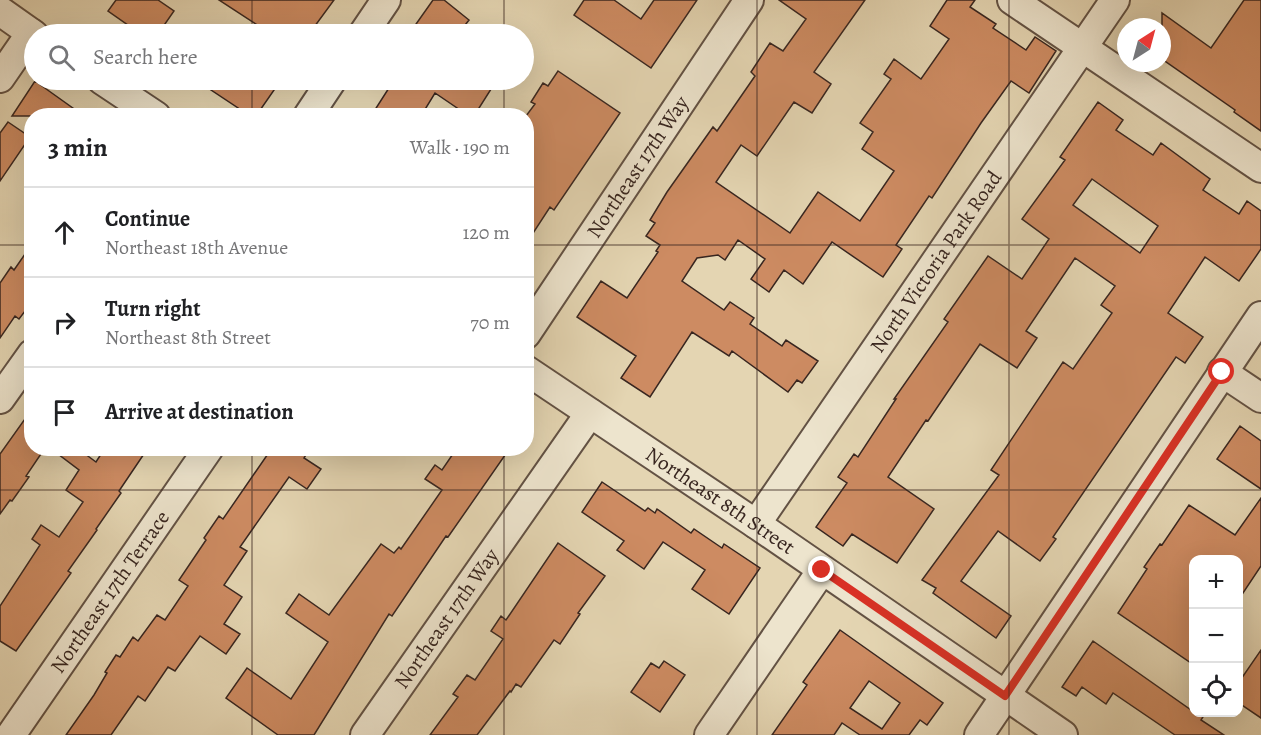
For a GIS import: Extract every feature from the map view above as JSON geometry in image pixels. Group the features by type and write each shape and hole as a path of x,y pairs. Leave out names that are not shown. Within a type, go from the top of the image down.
{"street":[{"path":"370,24 386,0"},
{"name":"Northeast 17th Way","path":"534,322 749,0"},
{"path":"1012,0 1261,168"},
{"name":"North Victoria Park Road","path":"756,524 1116,0"},
{"path":"8,9 24,25"},
{"path":"0,78 24,46"},
{"path":"117,90 144,108"},
{"path":"313,108 325,90"},
{"path":"979,735 1261,316"},
{"path":"0,399 24,365"},
{"path":"1222,372 1261,398"},
{"name":"Northeast 8th Street","path":"534,375 756,524 1063,735"},
{"name":"Northeast 17th Way","path":"365,735 590,413"},
{"name":"Northeast 17th Terrace","path":"11,735 203,456"},
{"path":"709,735 822,570"}],"building":[{"path":"116,0 158,0 174,11 165,24 126,24 108,11"},
{"path":"219,0 334,0 316,24 256,24"},
{"path":"433,0 444,0 469,20 466,24 416,24"},
{"path":"584,0 614,0 641,19 654,0 697,0 651,68 574,15"},
{"path":"779,0 865,0 814,72 831,84 812,113 794,102 757,156 741,145 716,182 790,233 818,192 860,221 894,171 862,149 873,132 860,123 891,79 884,74 894,59 921,79 949,39 930,26 947,0 975,0 970,7 996,24 993,28 1026,50 1035,37 1056,51 1029,93 1011,81 932,198 929,196 896,245 902,249 883,277 832,242 803,284 784,270 769,292 751,279 765,259 738,240 725,260 718,255 697,258 682,281 724,310 730,302 754,318 750,324 782,346 786,340 818,361 802,383 797,380 788,392 732,351 729,356 692,332 650,397 621,378 636,356 577,317 601,281 627,298 658,252 656,251 660,245 646,236 655,223 650,220 667,192 713,127 717,131 755,76 751,72 770,43 783,51 806,19"},
{"path":"1244,0 1261,0 1261,131 1171,65 1171,19 1211,48"},
{"path":"558,71 620,113 554,210 550,207 534,232 534,108 532,108 535,104 531,102 543,83 548,86"},
{"path":"29,90 48,90 73,108 24,108 24,116 12,116"},
{"path":"211,90 274,90 262,108 238,108"},
{"path":"388,90 490,90 479,108 457,108 435,93 426,108 376,108"},
{"path":"1098,102 1123,120 1116,130 1153,155 1161,143 1210,179 1203,190 1239,214 1247,201 1261,211 1261,249 1239,281 1205,257 1168,313 1203,337 1185,363 1176,357 1053,537 1056,539 1040,561 998,531 961,581 1011,616 996,638 933,593 936,588 922,580 999,475 991,470 1063,362 1073,369 1112,313 1101,305 1115,286 1075,258 1026,331 1037,338 1017,368 980,344 888,477 934,509 897,563 852,534 843,546 816,527 847,483 838,477 854,454 858,457 896,399 894,399 948,322 944,319 988,256 1022,279 1049,239 1022,219 1065,160 1060,157","holes":["1092,179 1158,226 1140,253 1073,205"]},
{"path":"8,122 24,133 24,146 0,181 0,133"},
{"path":"24,256 24,312 19,319 15,316 0,338 0,283 11,267 14,270"},
{"path":"24,420 24,456 40,456 26,476 29,477 0,514 0,454"},
{"path":"1240,426 1261,441 1261,489 1217,459"},
{"path":"61,456 88,456 96,462 100,456 143,456 97,530 68,571 71,573 16,651 0,641 0,606 40,545 32,539 41,525 59,537 83,502 66,490 79,470"},
{"path":"266,456 305,456 304,458 321,469 307,489 289,477 240,547 247,551 224,585 242,597 224,624 240,634 226,654 200,636 175,671 168,667 145,701 138,696 111,735 66,735 94,695 116,655 120,657 133,637 138,641 157,615 165,620 188,586 179,580 219,516 223,519"},
{"path":"452,456 504,456 448,537 446,536 392,616 389,614 314,735 278,735 226,698 247,668 291,699 328,642 286,613 299,594 329,615 381,544 394,553 399,547 401,549 442,490 425,479 435,465 442,470"},
{"path":"602,482 645,511 648,508 655,513 657,509 691,533 694,529 722,548 724,544 760,568 729,614 692,589 705,570 663,542 644,569 617,550 624,541 582,512"},
{"path":"1261,498 1261,566 1243,593 1243,555 1189,555 1189,662 1118,613 1147,569 1144,567 1189,505 1235,535"},
{"path":"558,543 605,576 578,613 580,614 560,644 554,640 521,687 516,684 477,735 430,735 458,697 453,694 467,675 475,680 503,639 491,631 501,616 506,620"},
{"path":"840,630 943,703 927,725 920,720 909,735 860,735 842,723 834,735 772,735 807,685 803,682","holes":["869,681 900,703 882,729 850,708"]},
{"path":"1093,641 1189,708 1189,717 1203,717 1201,720 1224,735 1175,735 1113,693 1106,704 1082,687 1076,696 1062,687"},
{"path":"1261,650 1261,718 1243,706 1243,676"},
{"path":"664,661 685,675 660,712 631,692 651,663 659,668"}],"route":[{"path":"822,570 1005,696 1222,372"}]}
